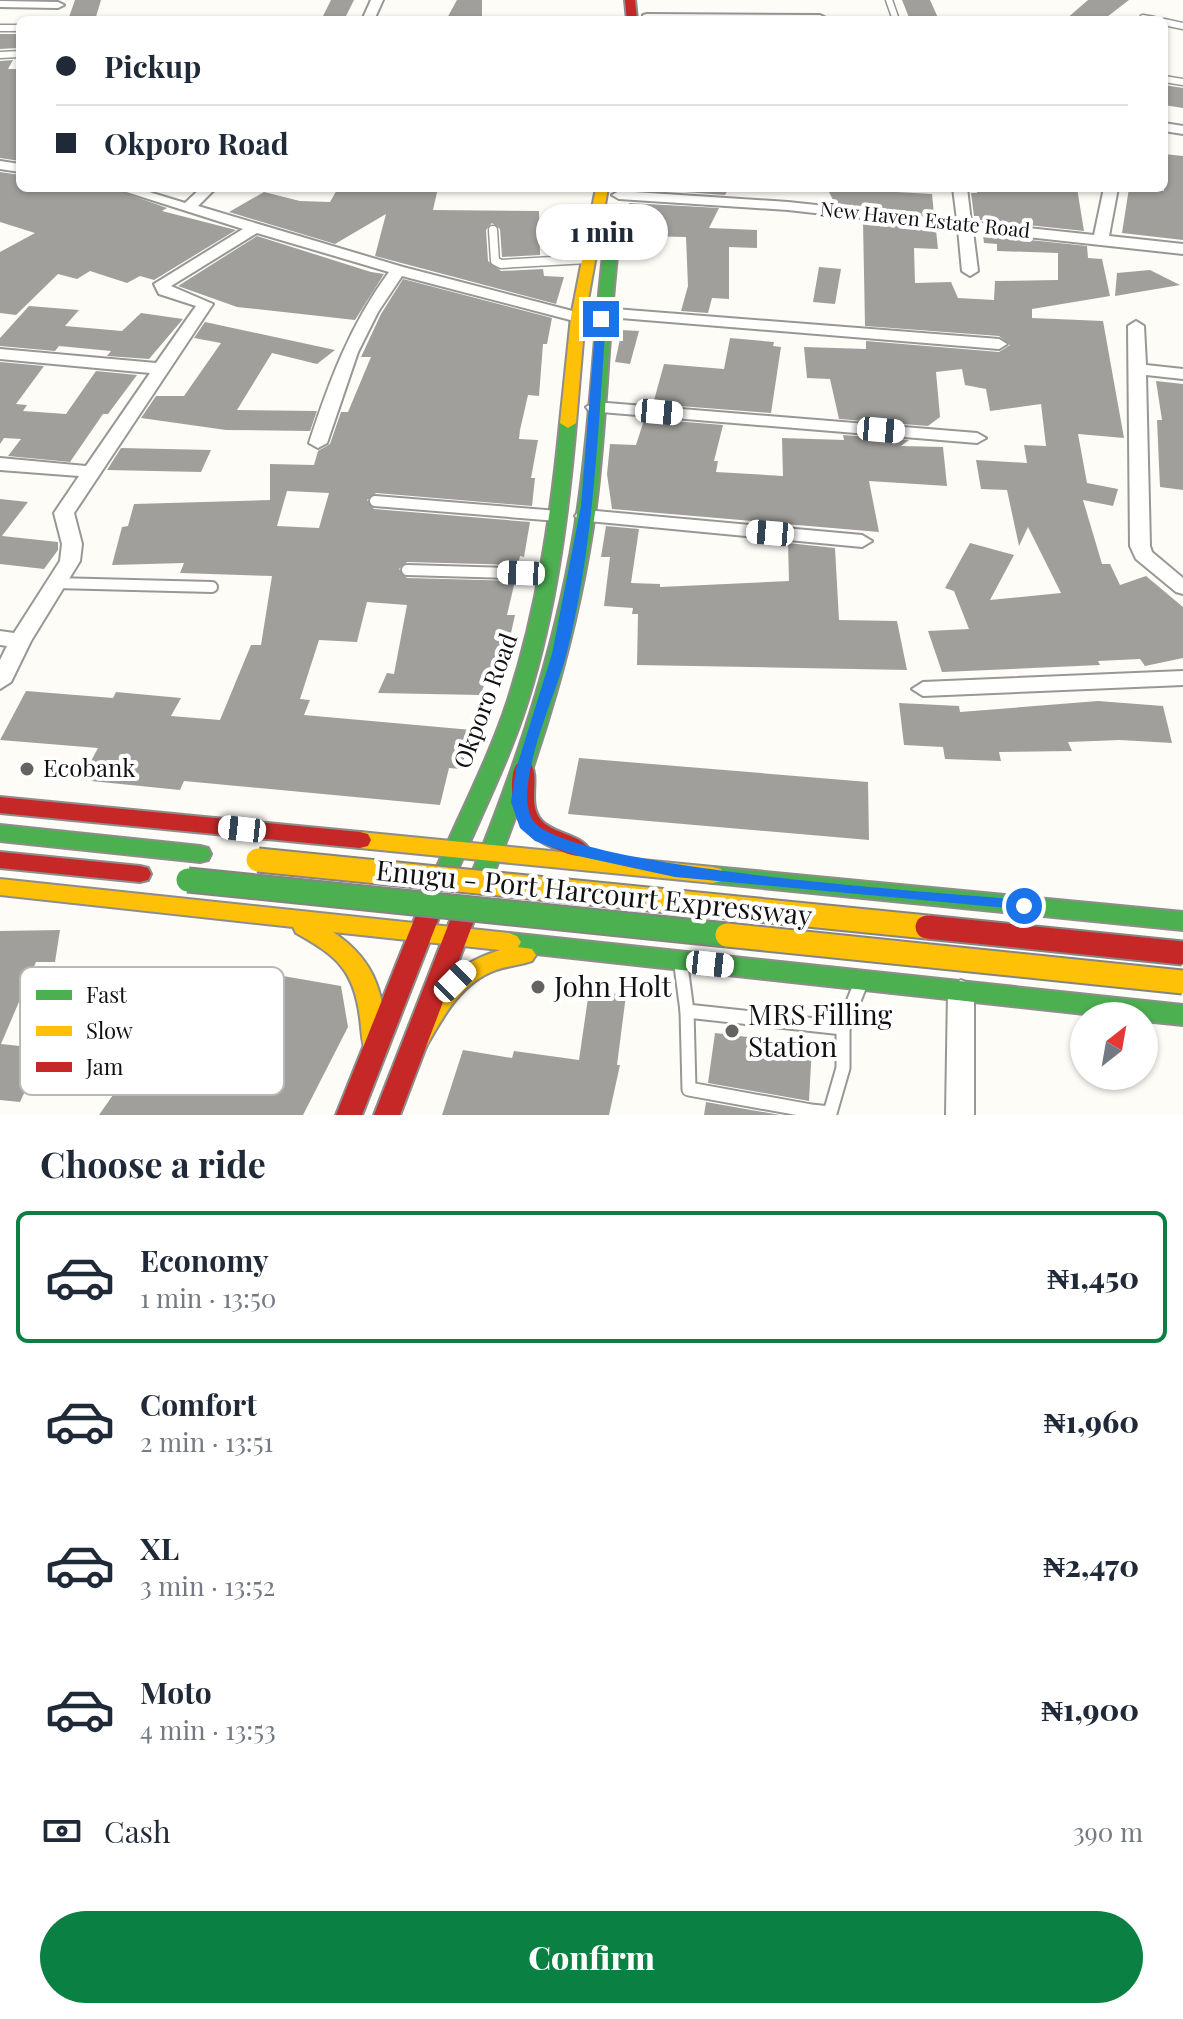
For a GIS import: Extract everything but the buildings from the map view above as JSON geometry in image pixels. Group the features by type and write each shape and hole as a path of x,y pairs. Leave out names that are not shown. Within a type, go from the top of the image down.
{"main road":[{"path":"630,0 643,14"},
{"name":"Okporo Road","path":"349,1115 454,850 517,703 533,654 560,516 578,317 588,259 613,192"},
{"path":"387,1115 524,769 559,654 585,516 614,192"},
{"path":"524,769 519,802 526,824 541,837 584,851 675,871"},
{"path":"0,805 1183,921"},
{"name":"Enugu - Port Harcourt Expressway","path":"0,833 1183,953"},
{"name":"Enugu - Port Harcourt Expressway","path":"0,860 1183,982"},
{"path":"0,887 1183,1015"},
{"path":"279,917 332,939 349,950 362,965 369,987 376,1048"},
{"path":"414,1045 455,981 484,960 604,952"}],"street":[{"path":"0,4 58,5"},
{"path":"643,14 732,16"},
{"path":"134,192 398,270 578,317"},
{"path":"188,208 205,192"},
{"name":"New Haven Estate Road","path":"636,192 965,223 1183,249"},
{"path":"788,192 788,206"},
{"path":"961,192 970,271"},
{"path":"1101,238 1110,192"},
{"path":"0,682 10,640 70,561 72,544 64,513 205,304 165,291 162,284 254,228"},
{"path":"318,443 349,346 374,302 398,270"},
{"path":"602,313 999,344"},
{"path":"1136,326 1140,546 1143,555 1183,588"},
{"path":"0,354 162,369"},
{"path":"1137,369 1183,374"},
{"path":"595,407 977,438"},
{"path":"0,464 92,472"},
{"path":"585,516 862,541"},
{"path":"923,689 1183,678"},
{"path":"960,1115 961,991"}],"lane":[{"path":"493,230 495,261 501,264 588,259"},
{"path":"375,501 560,516"},
{"path":"407,570 549,574"},
{"path":"55,583 212,587"},
{"path":"680,960 687,1011 689,1089 811,1111 830,1113 843,1068 843,1028 862,980"},
{"path":"687,1011 843,1028"}],"traffic: fast":[{"path":"483,873 518,784 547,693 580,554 591,471 605,294 614,223"},
{"path":"447,869 503,743 528,666 550,563 568,423"},
{"path":"0,833 200,854"},
{"path":"713,875 1183,921"},
{"path":"188,880 727,935"},
{"path":"509,942 1183,1015"}],"traffic: slow":[{"path":"568,423 578,317 601,192"},
{"path":"360,840 713,875"},
{"path":"258,860 927,927"},
{"path":"0,887 509,942"},
{"path":"304,927 341,950 361,974 371,1005 376,1048"},
{"path":"727,935 1183,982"},
{"path":"414,1045 456,983 483,965 524,955"}],"traffic: jam":[{"path":"630,0 632,16"},
{"path":"524,769 523,801 530,822 548,837 578,849"},
{"path":"0,805 360,840"},
{"path":"0,860 140,874"},
{"path":"349,1115 428,915"},
{"path":"387,1115 463,918"},
{"path":"927,927 1183,953"}],"place":[{"name":"Ecobank","path":"27,769"},
{"name":"John Holt","path":"538,987"},
{"name":"MRS Filling Station","path":"732,1031"}],"route":[{"path":"601,319 587,506 559,654 524,769 519,802 526,824 541,837 584,851 675,871 1024,906"}]}
